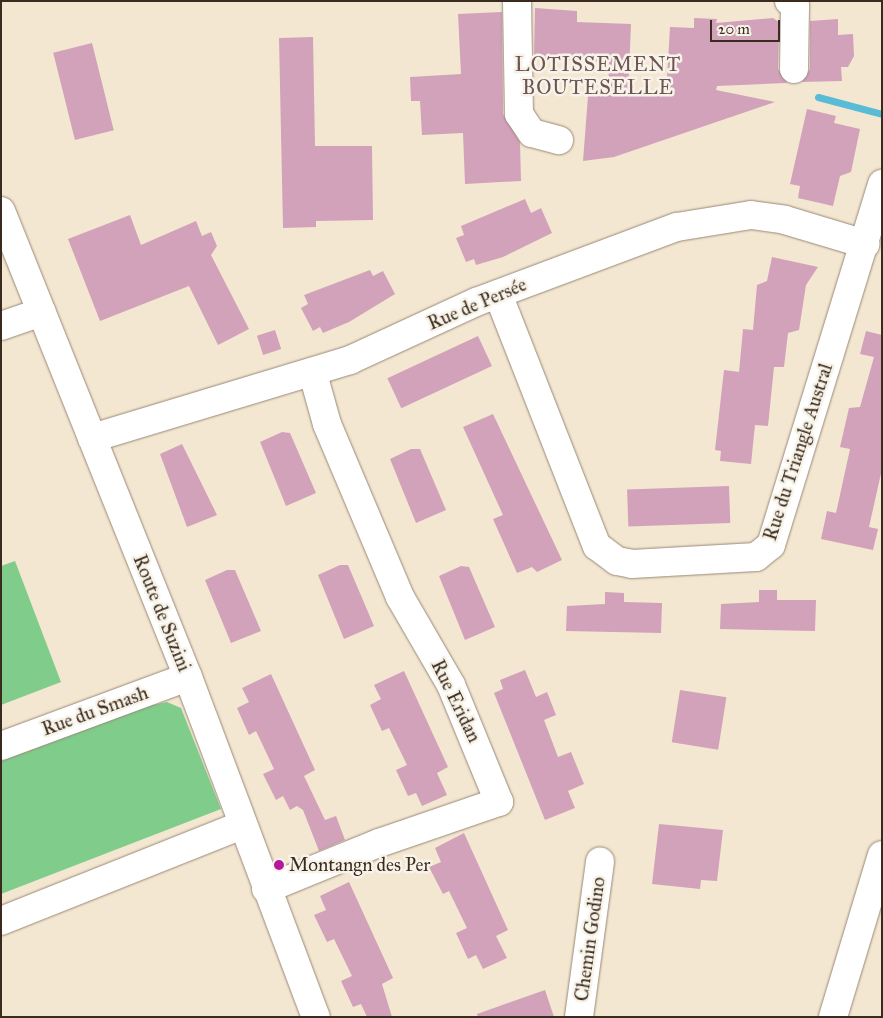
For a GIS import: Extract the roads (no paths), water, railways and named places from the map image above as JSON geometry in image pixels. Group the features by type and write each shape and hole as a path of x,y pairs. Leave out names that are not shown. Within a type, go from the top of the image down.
{"street":[{"path":"517,1 519,114 532,133 559,140"},
{"path":"789,1 795,6 794,69"},
{"name":"Rue du Triangle Austral","path":"498,294 597,546 617,561 632,564 756,557 771,545 882,184"},
{"name":"Route de Suzini","path":"1,211 8,250 42,312 188,677 266,889 316,1017"},
{"name":"Rue de Persée","path":"92,438 313,374 498,294 677,227 718,217 785,220 865,244"},
{"path":"1,326 42,312"},
{"name":"Rue Eridan","path":"266,889 379,843 499,802 451,685 396,588 327,424 313,374"},
{"name":"Rue du Smash","path":"1,746 188,677"},
{"path":"1,921 242,825"},
{"path":"833,1017 882,855"},
{"name":"Chemin Godino","path":"579,1017 600,861"}],"waterway":[{"path":"818,97 882,114"}],"place":[{"name":"Montangn des Per","path":"279,865"}],"district":[{"name":"LOTISSEMENT BOUTESELLE","path":"598,76"}]}
